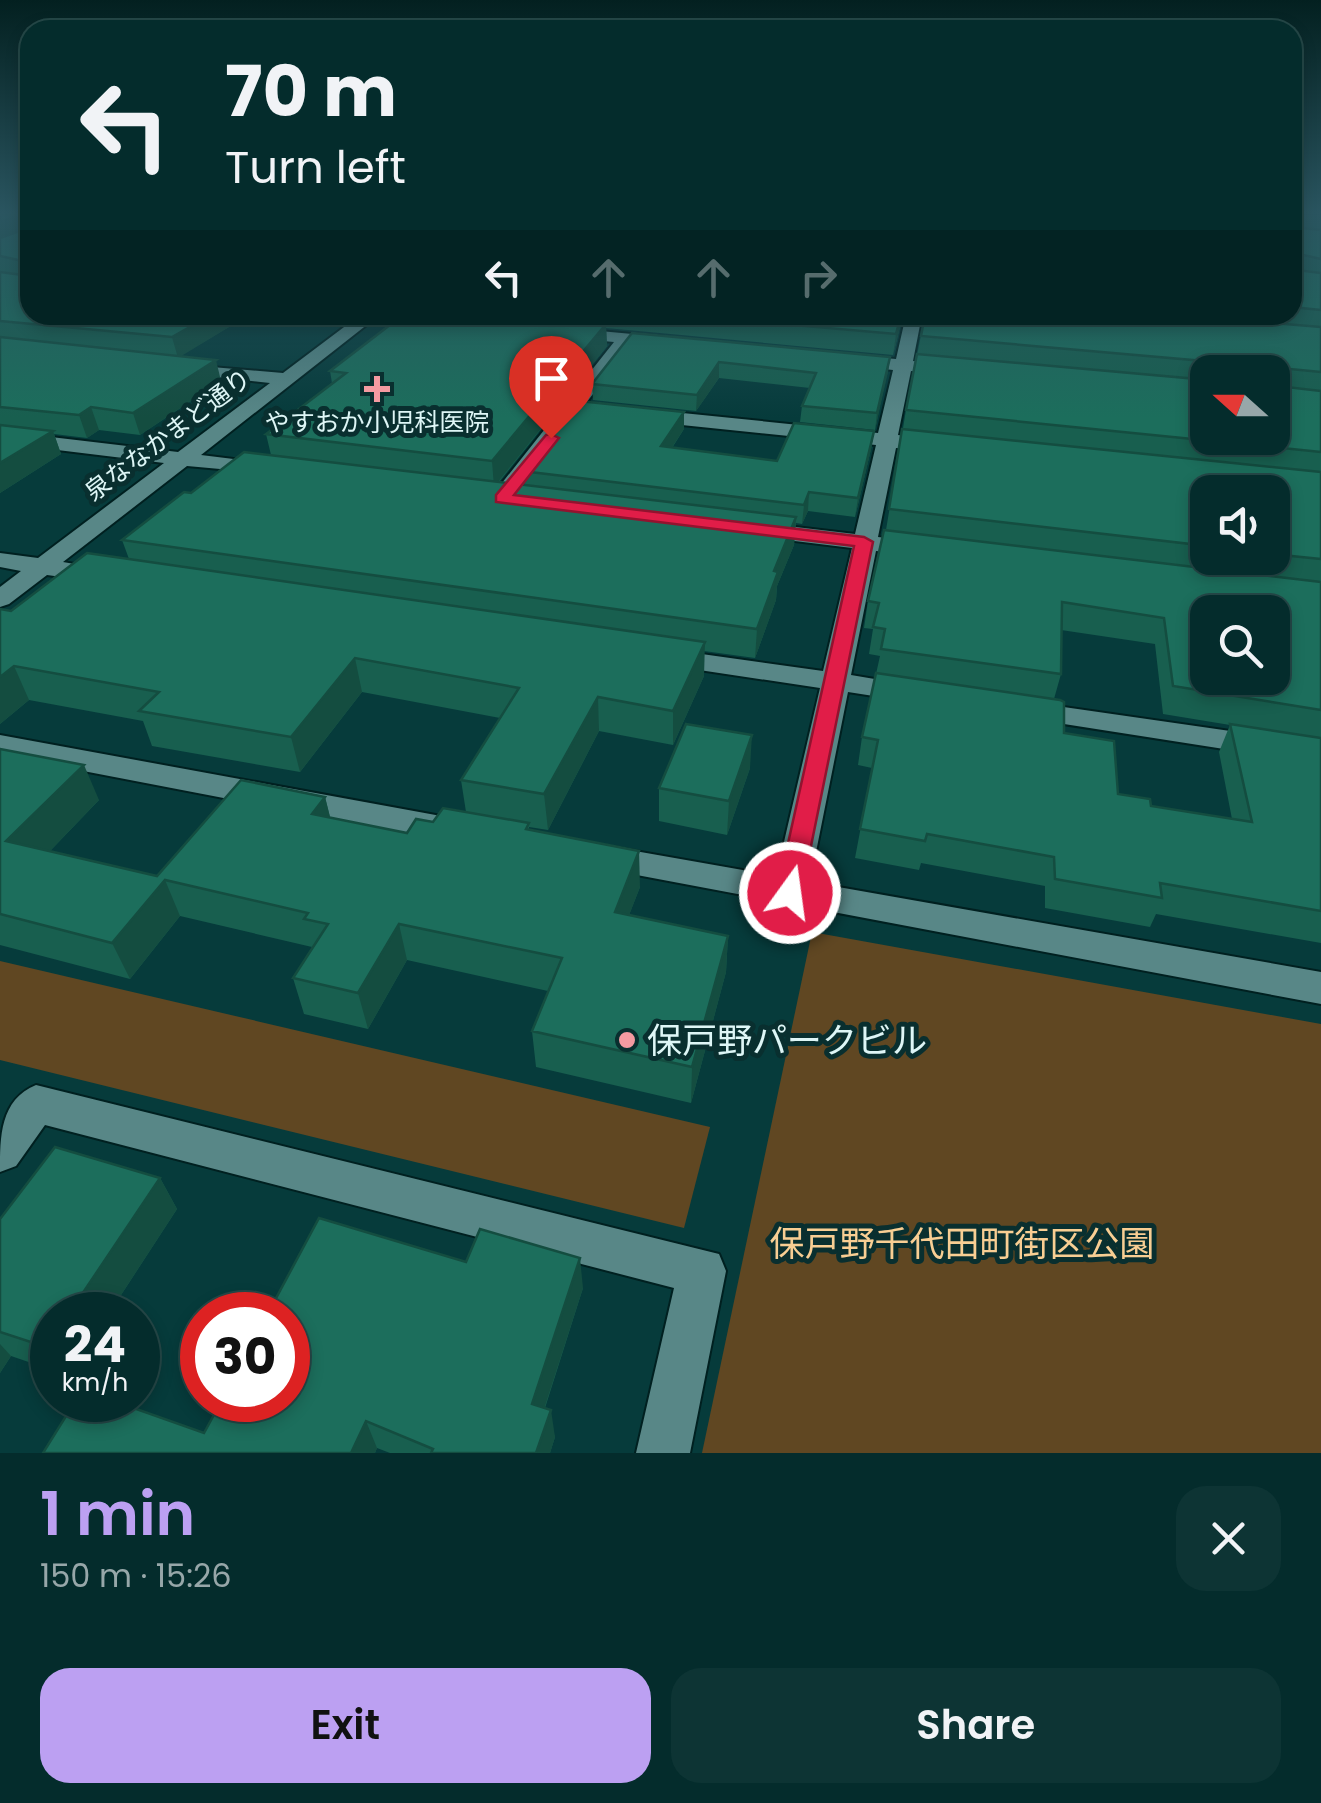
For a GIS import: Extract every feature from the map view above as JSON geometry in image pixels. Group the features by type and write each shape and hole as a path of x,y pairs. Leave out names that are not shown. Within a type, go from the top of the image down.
{"street":[{"name":"泉ななかまど通り","path":"0,599 357,325"},
{"path":"790,893 912,325"},
{"path":"549,331 686,344"},
{"path":"502,498 594,410 627,338"},
{"path":"823,357 980,372"},
{"path":"166,366 286,379"},
{"path":"594,410 970,450"},
{"path":"0,437 292,472"},
{"path":"731,526 953,553"},
{"path":"0,560 135,580"},
{"path":"642,654 933,696"},
{"path":"992,705 1321,754"},
{"path":"0,745 482,835"},
{"path":"559,850 1321,988"},
{"path":"0,1152 36,1104 702,1272 664,1453"}],"green space":[{"name":"保戸野千代田町街区公園","path":"812,932 1321,1024 1321,1453 702,1453"},
{"path":"0,961 710,1127 684,1228 0,1060"}],"building":[{"path":"0,283 20,283 20,323 0,321"},
{"path":"1302,283 1321,283 1321,310 1302,308"},
{"path":"43,325 193,325 172,337"},
{"path":"390,325 605,325 492,461 266,434 346,373 330,371"},
{"path":"793,325 898,325 896,334"},
{"path":"923,325 1321,327 1321,372 1290,369 1290,355 1190,355 1190,360 921,336"},
{"path":"632,333 890,357 877,413 802,406 816,373 719,362 697,395 592,384"},
{"path":"0,337 216,360 133,413 91,407 79,415 0,407"},
{"path":"917,354 1190,378 1190,439 906,410"},
{"path":"1290,387 1321,391 1321,452 1290,449"},
{"path":"579,401 684,412 661,446 777,461 794,423 874,431 858,498 809,492 804,505 522,471"},
{"path":"0,425 53,431 0,463"},
{"path":"902,429 1321,472 1321,559 1290,556 1290,475 1190,475 1190,544 889,509"},
{"path":"244,452 796,517 774,571 778,572 757,629 122,540"},
{"path":"884,530 1190,566 1190,575 1262,575 1321,582 1321,710 1228,695 1290,695 1290,595 1190,595 1190,689 1173,686 1164,618 1062,602 1061,674 881,649 885,629 873,627 879,603 868,601"},
{"path":"87,553 705,642 673,711 598,697 544,794 461,780 519,688 355,658 291,737 139,711 159,692 14,666 0,677 0,609 11,611"},
{"path":"876,673 1060,700 1064,702 1064,733 1114,741 1118,794 1150,799 1151,806 1252,822 1230,724 1321,738 1321,911 1160,883 1162,898 1055,879 1054,857 927,834 925,841 860,829 878,740 862,737"},
{"path":"686,724 752,735 729,801 659,788"},
{"path":"0,749 84,765 6,841 157,876 241,780 325,797 312,814 407,833 416,819 433,822 443,808 529,823 526,829 639,851 615,912 728,936 692,1067 532,1031 562,958 399,924 358,993 293,978 328,924 304,919 308,913 165,880 112,943 0,914"},
{"path":"55,1147 160,1178 83,1292 30,1292 30,1342 0,1332 0,1219"},
{"path":"319,1218 466,1262 480,1229 580,1258 532,1404 551,1410 536,1453 431,1453 433,1449 366,1421 351,1453 43,1453 62,1422 160,1422 160,1417 204,1433 210,1422 310,1422 310,1292 279,1292"}],"place":[{"name":"やすおか小児科医院","path":"377,389"},
{"name":"保戸野パークビル","path":"627,1040"}],"route":[{"path":"551,438 502,498 864,542 790,893"}]}
